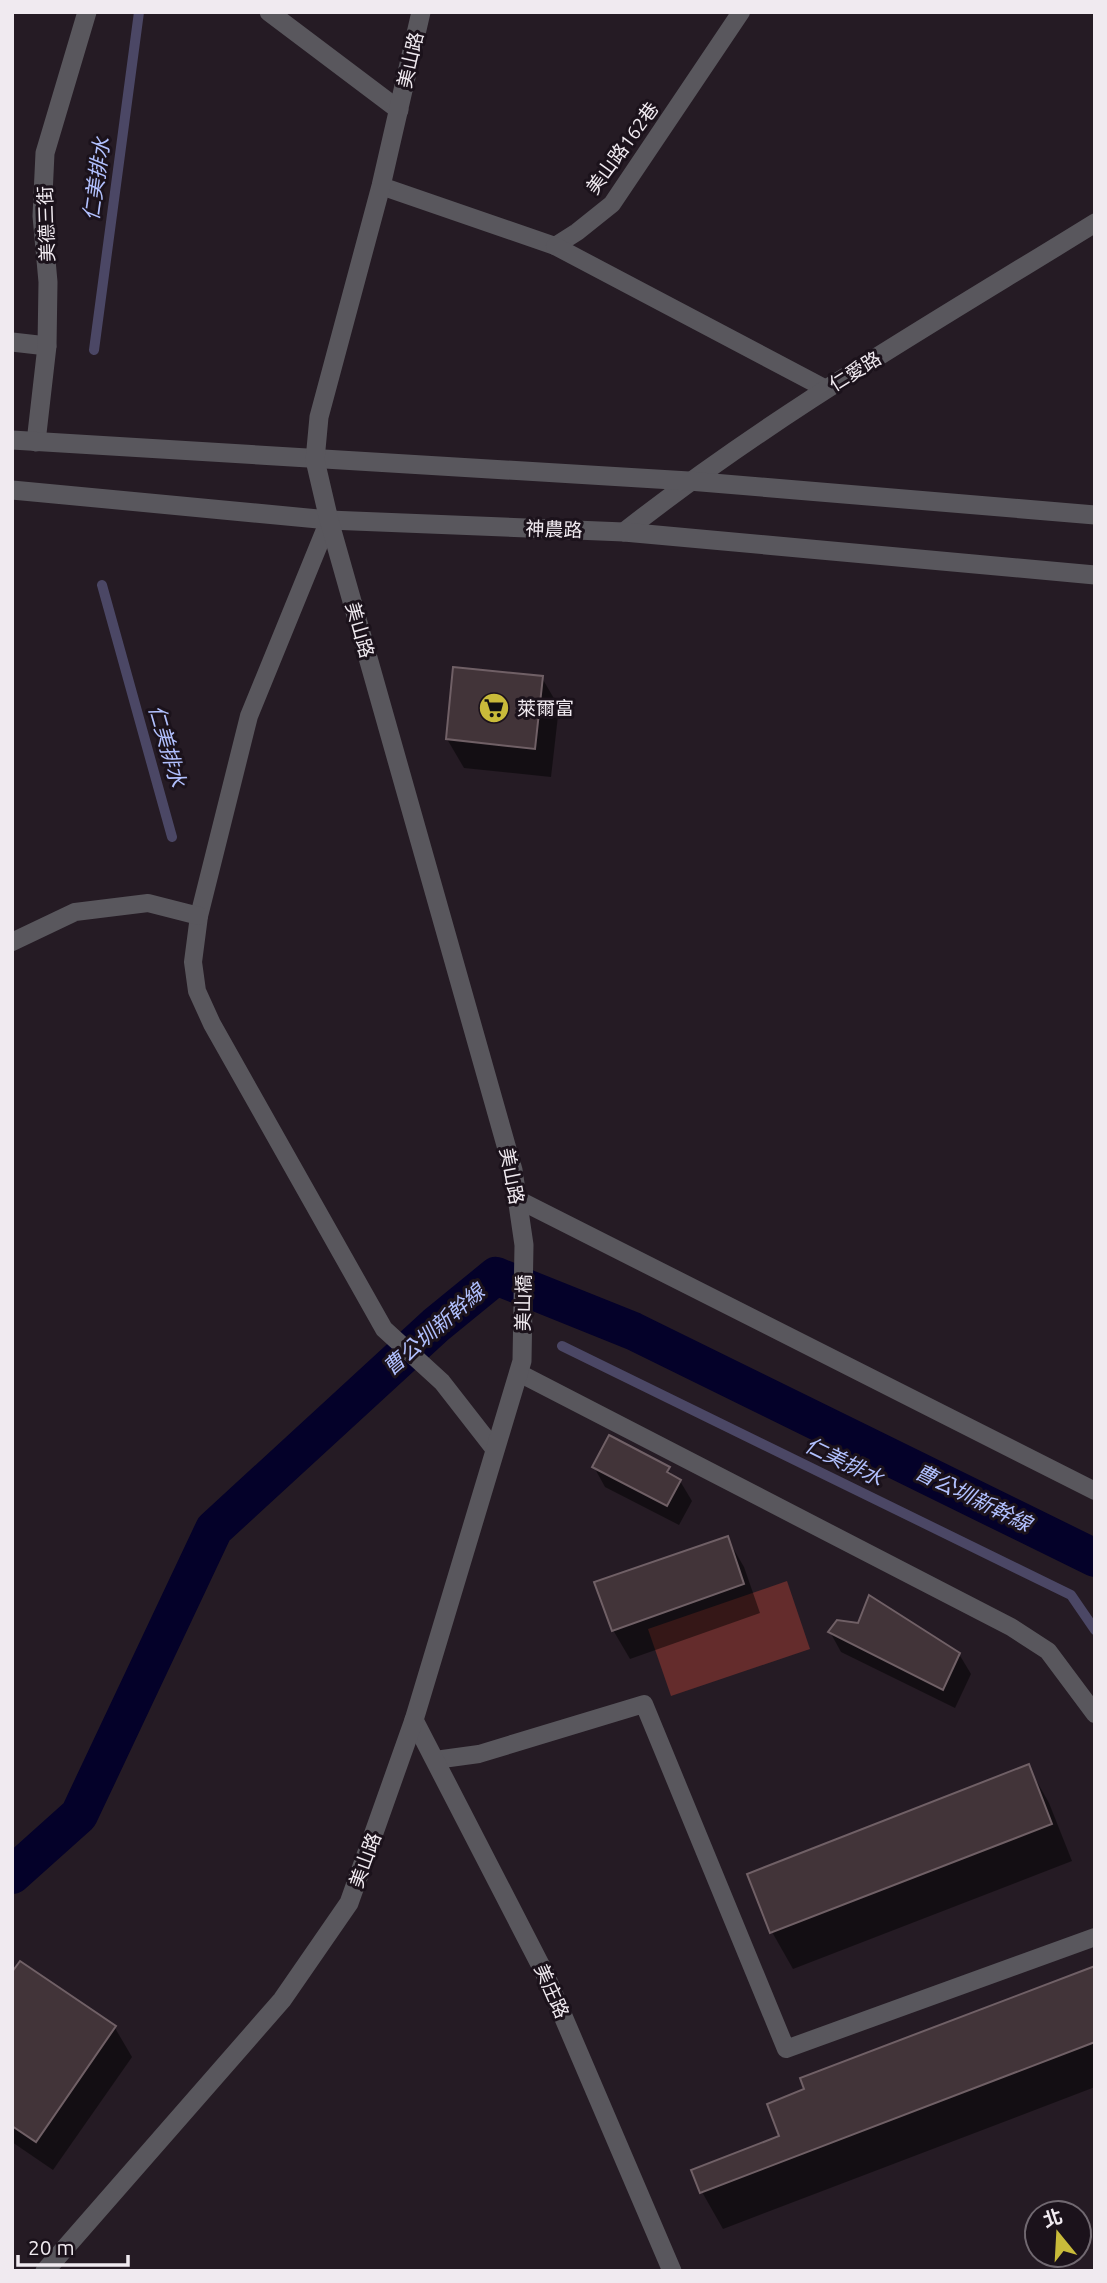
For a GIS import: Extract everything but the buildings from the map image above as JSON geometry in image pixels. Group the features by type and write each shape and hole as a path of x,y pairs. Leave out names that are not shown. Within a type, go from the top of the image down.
{"street":[{"name":"美德三街","path":"36,442 47,346 48,282 42,216 45,153 87,12"},
{"path":"269,12 399,110"},
{"name":"美山路","path":"421,12 381,186 320,417 315,460 329,520 513,1170 524,1245"},
{"name":"仁愛路","path":"624,532 689,481 826,389 1095,223"},
{"path":"12,342 47,346"},
{"path":"12,440 689,481 1095,515"},
{"name":"神農路","path":"12,490 329,520 624,532 1095,575"},
{"name":"美山橋","path":"520,1367 524,1245"},
{"name":"美山路","path":"46,2271 282,2000 349,1903 414,1720 520,1367"},
{"name":"美庄路","path":"414,1720 545,1974 672,2271"}],"lane":[{"name":"美山路162巷","path":"555,246 612,204 741,12"},
{"path":"381,186 555,246 826,389"},
{"path":"329,520 249,716 199,916 193,962 197,991 212,1024 384,1329 442,1382 495,1450"},
{"path":"12,942 75,912 148,903 199,916"},
{"path":"517,1199 1095,1491"},
{"path":"520,1367 1011,1627 1048,1651 1095,1714"},
{"path":"435,1760 479,1754 644,1703 786,2049 1095,1937"}],"shaded area":[{"path":"787,1581 810,1649 671,1696 648,1629"}],"waterway":[{"name":"仁美排水","path":"94,350 139,12"},
{"name":"仁美排水","path":"102,585 172,837"},
{"name":"曹公圳新幹線","path":"12,1875 79,1815 214,1529 436,1325 496,1276 633,1331 1095,1558"},
{"name":"仁美排水","path":"562,1346 1071,1595 1095,1630"}],"place":[{"name":"萊爾富","path":"494,708"}]}
